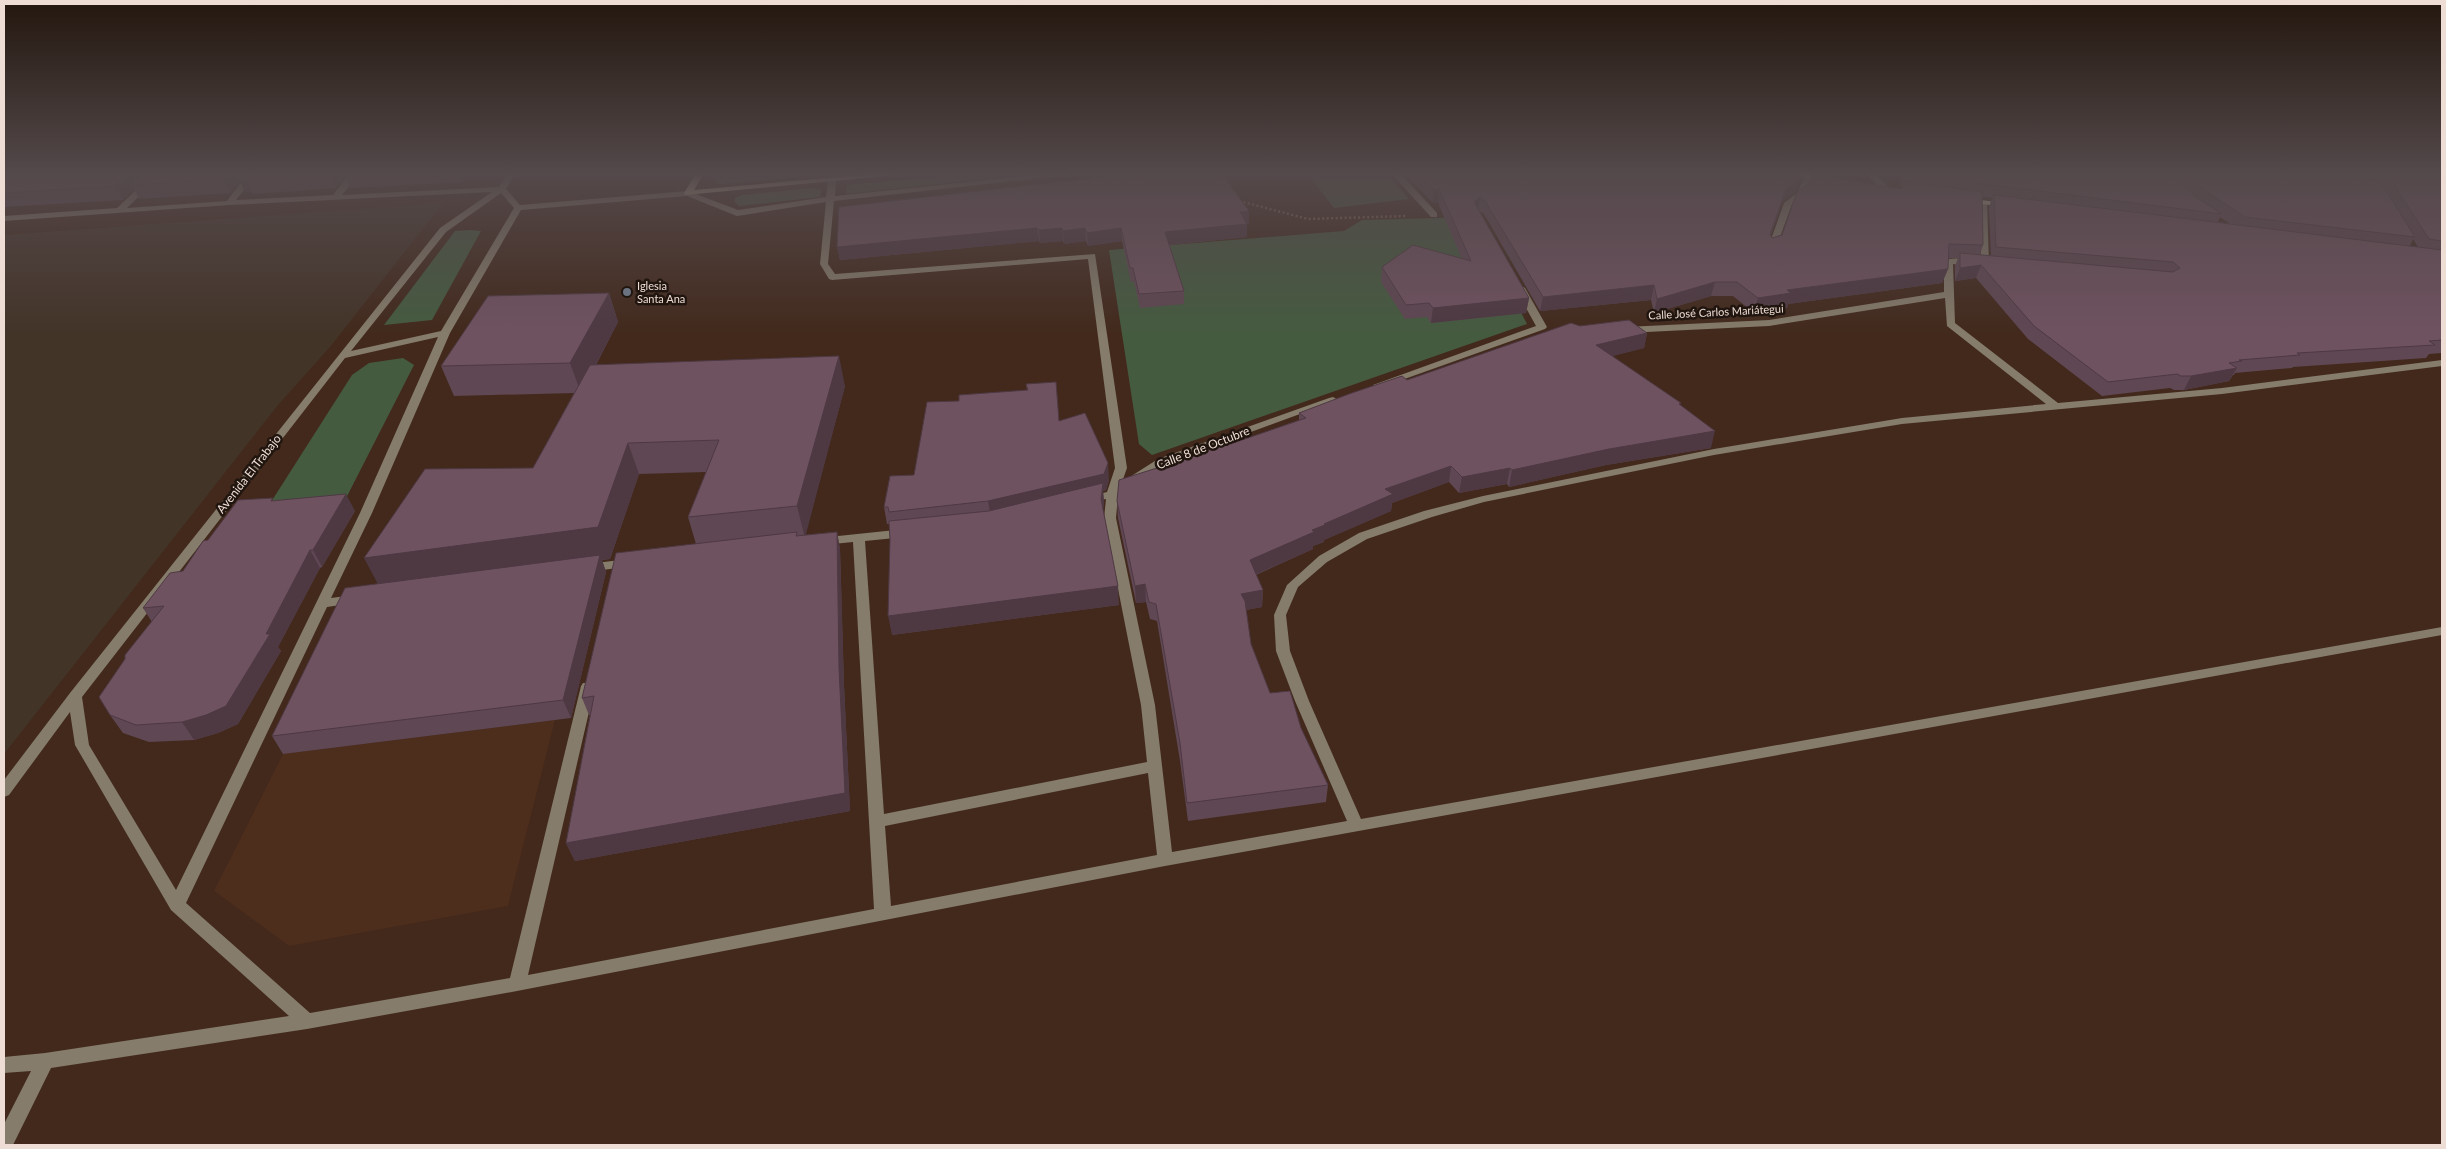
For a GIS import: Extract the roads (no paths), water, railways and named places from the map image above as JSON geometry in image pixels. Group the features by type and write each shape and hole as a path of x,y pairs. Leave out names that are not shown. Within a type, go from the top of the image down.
{"street":[{"name":"Avenida El Trabajo","path":"4,791 75,696 342,356 444,230 449,227"},
{"path":"177,905 366,513 445,333 507,227"},
{"path":"829,227 824,264 832,276 1092,256 1121,468 1112,494 1110,518 1148,705 1165,860"},
{"path":"1772,248 1779,227"},
{"path":"1985,227 1989,266 1948,261 1950,324 2055,406"},
{"path":"1513,275 1542,326 1555,331"},
{"name":"Calle José Carlos Mariátegui","path":"1614,331 1768,324 1950,294"},
{"path":"1366,389 1542,326"},
{"path":"342,356 445,333"},
{"path":"1357,826 1302,702 1283,651 1280,615 1292,585 1323,559 1363,536 1428,514 1483,499 1714,452 1892,423 2222,391 2442,363"},
{"name":"Calle 8 de Octubre","path":"1075,504 1112,494 1162,461 1347,396"},
{"path":"810,543 915,532"},
{"path":"858,537 883,915"},
{"path":"577,569 646,561"},
{"path":"612,583 616,564"},
{"path":"322,604 371,597"},
{"path":"4,1065 45,1061 307,1022 883,915 1165,860 2442,631"},
{"path":"517,984 592,669"},
{"path":"75,696 82,745 177,905 307,1022"},
{"path":"876,822 1156,766"},
{"path":"4,1143 45,1061"}],"place":[{"name":"Iglesia Santa Ana","path":"627,292"}]}
